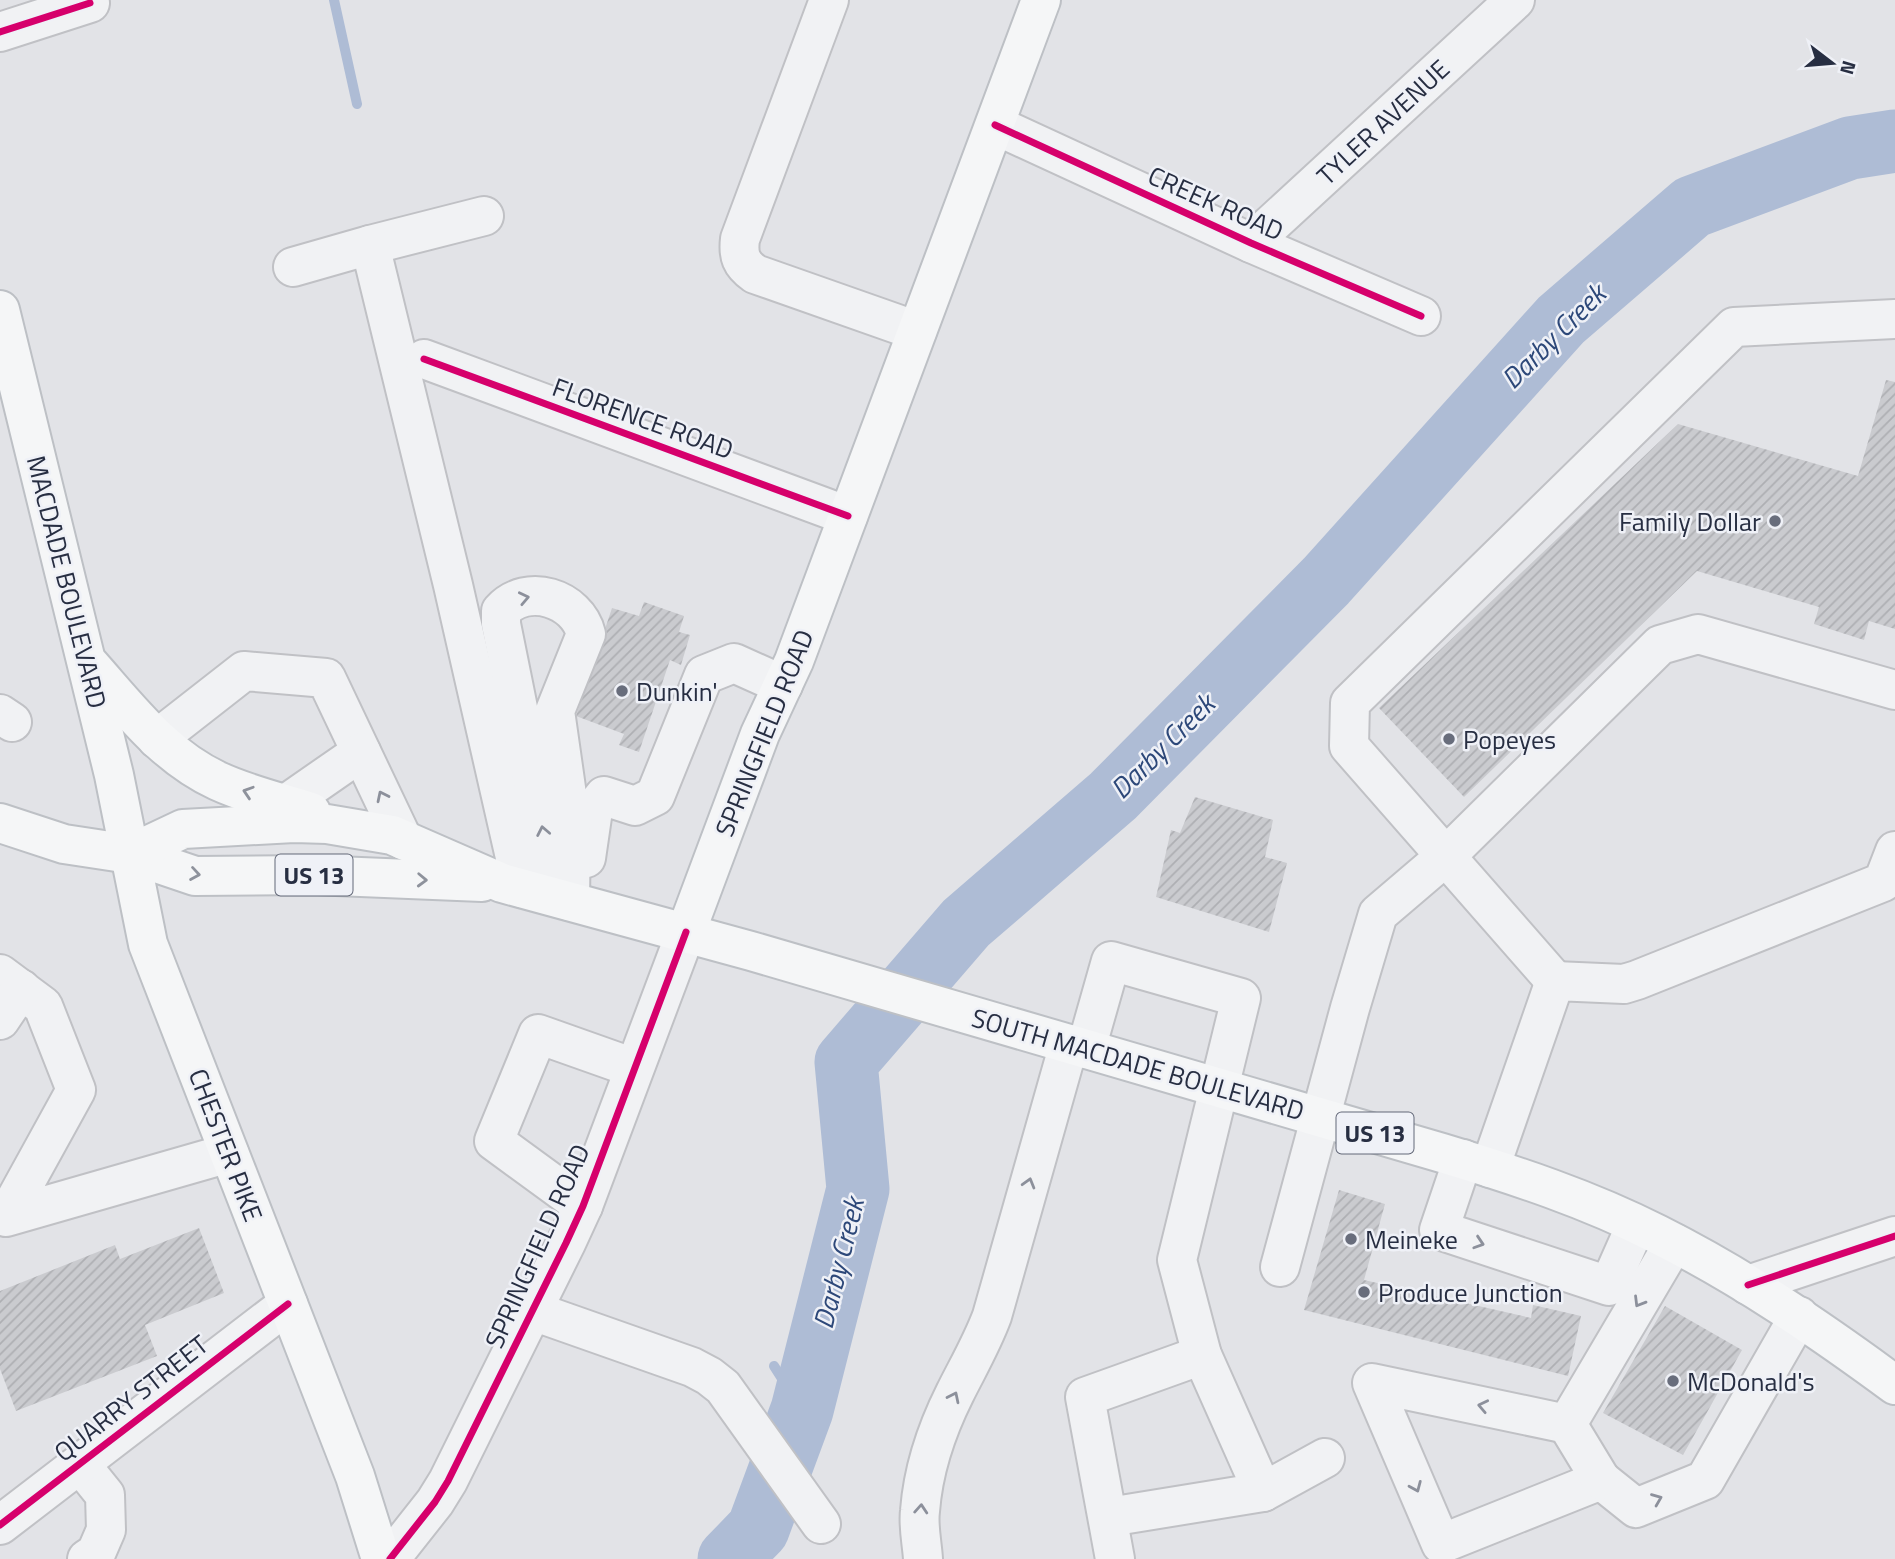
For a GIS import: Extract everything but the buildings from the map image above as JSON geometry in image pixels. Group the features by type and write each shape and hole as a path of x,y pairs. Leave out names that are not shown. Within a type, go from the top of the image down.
{"main road":[{"name":"SPRINGFIELD ROAD","path":"686,932 760,734 794,661 1041,0"},
{"name":"MACDADE BOULEVARD","path":"0,310 114,775 130,854"},
{"path":"86,661 157,739 184,762 219,782 360,829"},
{"name":"US 13","path":"0,823 64,844 130,854"},
{"name":"SOUTH MACDADE BOULEVARD","path":"130,854 183,829 294,823 392,835 512,885 686,932 1219,1087 1476,1163 1544,1186 1674,1242 1799,1316 1895,1385"},
{"name":"SOUTH MACDADE BOULEVARD","path":"130,854 195,876 312,875 512,885"},
{"name":"CHESTER PIKE","path":"130,854 148,944 355,1476 381,1559"}],"street":[{"name":"TYLER AVENUE","path":"1251,243 1515,0"},
{"path":"0,32 90,4"},
{"path":"821,4 738,251 741,261 755,274 917,331"},
{"name":"CREEK ROAD","path":"995,125 1251,243 1421,316"},
{"path":"293,267 484,216"},
{"path":"370,245 456,598 512,885"},
{"path":"1895,319 1734,327 1350,703 1349,746 1555,981 1624,984 1637,980 1883,882 1895,852"},
{"name":"FLORENCE ROAD","path":"424,359 848,516"},
{"path":"544,595 569,609 583,622 586,634 555,711 571,823 569,901 544,837 501,624 501,611 510,601 523,596 544,595"},
{"path":"1280,1268 1378,914 1446,856 1660,645 1698,635 1895,690"},
{"path":"569,901 593,810 604,796 635,807 655,796 704,675 734,663 783,685"},
{"path":"157,739 244,671 326,678 403,840"},
{"path":"286,804 361,752"},
{"name":"SPRINGFIELD ROAD","path":"390,1559 448,1481 583,1206 686,932"},
{"path":"923,1559 919,1514 930,1460 946,1414 977,1354 992,1316 1077,1046 1111,961 1241,998 1177,1260 1202,1355 1264,1492"},
{"path":"1555,981 1476,1163 1439,1230 1609,1286 1636,1225"},
{"path":"3,1217 76,1090 43,1006 7,994"},
{"path":"583,1206 494,1141 538,1034 634,1068"},
{"path":"3,1217 229,1153"},
{"path":"1748,1285 1895,1236"},
{"path":"1567,1424 1674,1242"},
{"name":"QUARRY STREET","path":"0,1525 288,1304"},
{"path":"533,1311 692,1367 723,1387 821,1524"},
{"path":"1601,1480 1441,1544 1372,1383 1567,1424 1601,1480 1636,1508 1705,1480 1799,1316"},
{"path":"1115,1559 1085,1397 1202,1355"},
{"path":"1109,1517 1264,1492 1325,1458"},
{"path":"80,1464 106,1495 106,1530 96,1553 87,1559"}],"waterway":[{"path":"334,0 357,104"},
{"name":"Darby Creek","path":"729,1559 758,1529 802,1410 858,1189 846,1062 966,923 1113,796 1326,581 1561,320 1692,207 1850,148 1895,141"},
{"path":"774,1366 802,1410"}],"cycle path":[{"path":"0,32 90,3"},
{"path":"995,125 1251,243 1421,316"},
{"path":"424,359 848,516"},
{"path":"390,1559 448,1481 566,1243 583,1206 686,932"},
{"path":"1748,1285 1895,1236"},
{"path":"0,1525 288,1304"}],"place":[{"name":"Family Dollar","path":"1775,521"},
{"name":"Dunkin'","path":"622,691"},
{"name":"Popeyes","path":"1449,739"},
{"name":"Meineke","path":"1351,1239"},
{"name":"Produce Junction","path":"1364,1292"},
{"name":"McDonald's","path":"1673,1381"}]}
